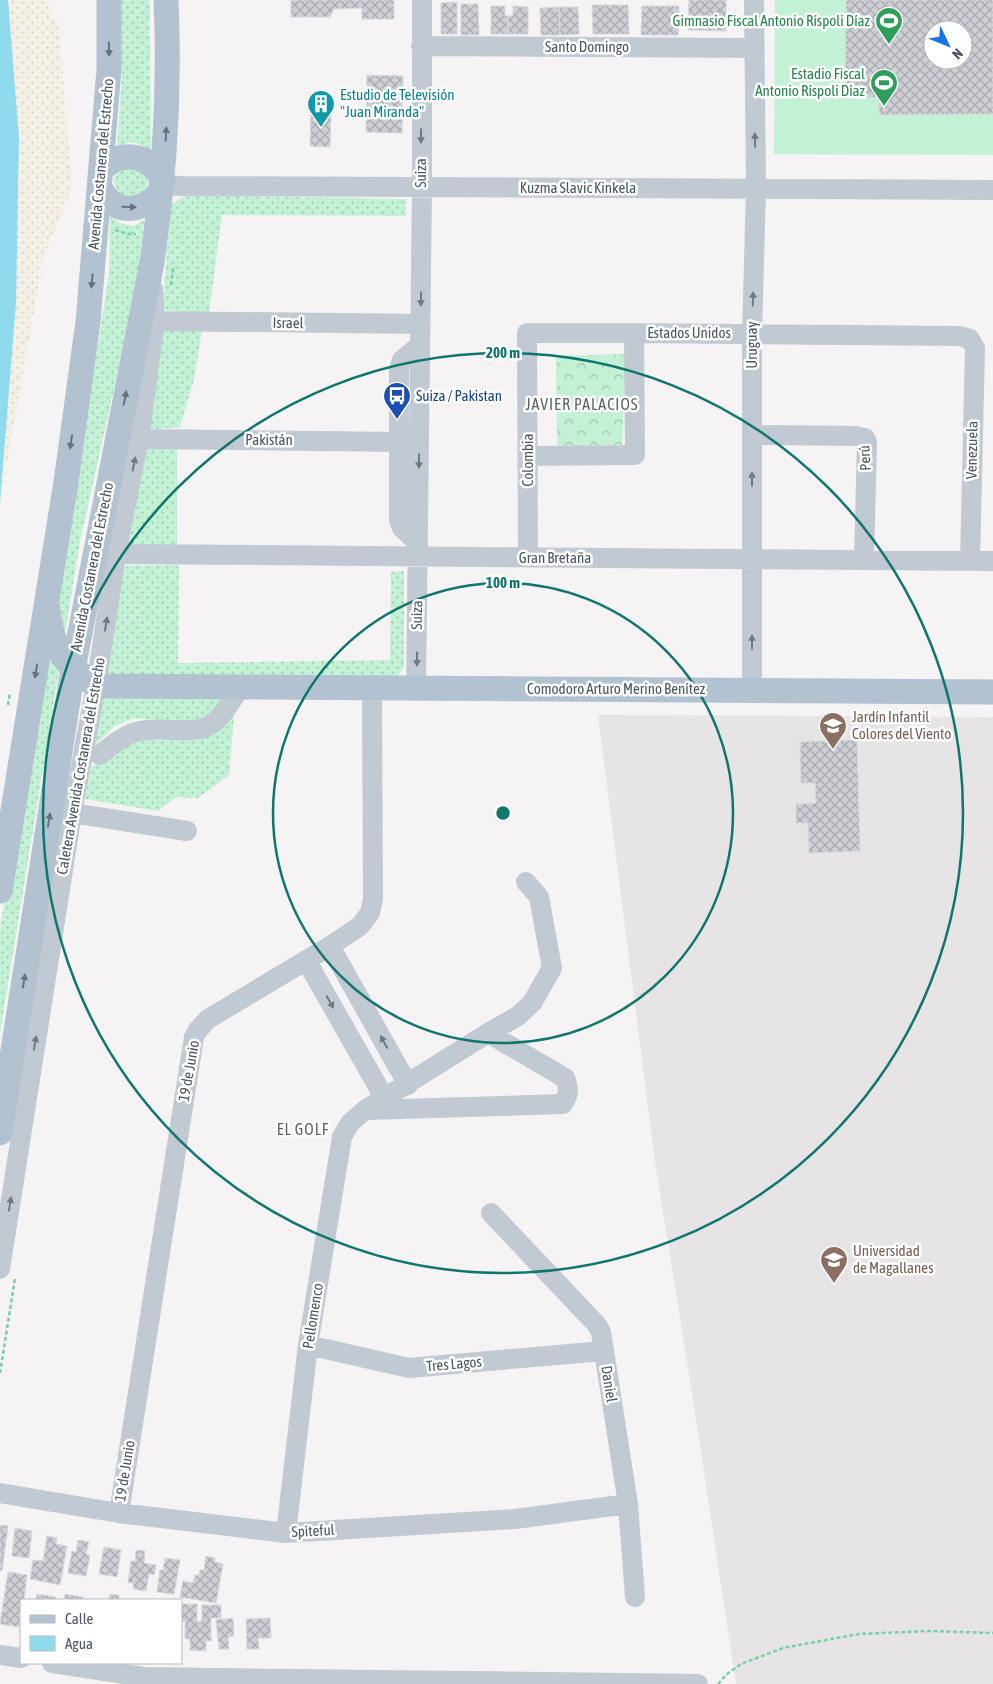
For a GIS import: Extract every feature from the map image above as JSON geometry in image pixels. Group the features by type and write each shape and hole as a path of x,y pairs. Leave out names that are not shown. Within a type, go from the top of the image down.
{"main road":[{"name":"Avenida Costanera del Estrecho","path":"0,891 66,482 88,322 109,69 109,0"},
{"name":"Avenida Costanera del Estrecho","path":"0,1133 73,669 157,232 168,90 166,0"},
{"path":"131,157 148,163 155,169 162,186 143,206 129,209 121,208 108,200 100,179 114,160 131,157"},
{"path":"47,603 49,624 55,643 73,669 96,686"},
{"name":"Comodoro Arturo Merino Benítez","path":"96,686 993,692"}],"street":[{"name":"Suiza","path":"416,688 422,188 420,46 422,0"},
{"name":"Uruguay","path":"752,690 752,333 756,189 754,0"},
{"name":"Santo Domingo","path":"420,46 754,48"},
{"name":"Kuzma Slavic Kinkela","path":"162,186 993,190"},
{"name":"Caletera Avenida Costanera del Estrecho","path":"0,1269 72,812 96,686 116,554 139,439 155,321 152,262"},
{"name":"Israel","path":"155,321 420,324"},
{"path":"528,456 634,454 634,332"},
{"name":"Estados Unidos","path":"527,333 752,333 959,336 970,339"},
{"name":"Colombia","path":"527,333 528,558"},
{"name":"Venezuela","path":"970,339 975,348 970,561"},
{"path":"418,550 402,528 399,520 399,369 402,360 419,346"},
{"name":"Perú","path":"752,435 856,436 865,438 867,442 864,560"},
{"name":"Pakistán","path":"139,439 399,442"},
{"name":"Gran Bretaña","path":"116,554 418,550 528,558 993,561"},
{"path":"100,755 123,737 137,730 188,730 204,728 218,718 240,688"},
{"name":"19 de Junio","path":"118,1513 194,1038 198,1030 208,1019 330,946 360,926 370,913 372,906 372,688"},
{"path":"72,812 187,830"},
{"name":"Pellomenco","path":"286,1533 308,1345 342,1137 350,1123 365,1110 518,1016 532,1003 552,968 539,897 526,882"},
{"path":"330,946 408,1085"},
{"path":"306,960 385,1099"},
{"path":"365,1110 563,1104 569,1088 565,1078 488,1033"},
{"name":"Daniel","path":"491,1213 597,1325 600,1332 628,1504 634,1597"},
{"name":"Tres Lagos","path":"308,1345 409,1368 603,1351"},
{"name":"Spiteful","path":"0,1494 118,1513 286,1533 515,1520 628,1504"},
{"path":"0,1655 20,1658"},
{"path":"59,1664 144,1677 698,1684"}],"path":[{"path":"96,228 128,234 139,234 146,231 157,232"},
{"path":"718,1684 727,1674 741,1664 783,1648 859,1634 929,1631 993,1633"}],"shaded area":[{"name":"Universidad de Magallanes","path":"598,715 993,717 993,1684 736,1684 655,1162"}],"green space":[{"path":"115,0 150,0 151,151 134,142 126,143 117,148 122,73 115,27"},
{"name":"Estadio Fiscal Antonio Ríspoli Díaz","path":"775,0 993,0 993,155 774,154"},
{"path":"132,165 148,178 147,188 140,196 124,197 115,186 114,178 120,171"},
{"path":"187,195 406,199 406,216 222,215 209,313 162,310 171,204"},
{"path":"110,216 120,223 134,226 144,220 137,286 80,541 64,640 55,621 109,274"},
{"path":"202,330 194,379 180,427 146,430 158,331"},
{"path":"626,354 622,445 557,446 556,356"},
{"path":"143,447 177,449 177,547 125,546"},
{"path":"179,565 178,663 390,660 391,572 404,571 404,667 396,679 107,679 119,566"},
{"path":"45,656 50,657 59,670 0,1033 0,929"},
{"path":"223,698 211,714 194,723 133,718 115,726 92,748 100,706 105,699"},
{"path":"234,715 229,775 198,798 176,797 158,811 85,799 91,768 116,745"}],"sand":[{"path":"8,0 47,0 49,10 59,26 72,188 44,255 1,497 16,303 19,138"}],"water":[{"path":"0,0 8,0 19,138 16,303 0,503"}],"building":[{"path":"291,0 394,0 394,19 362,19 362,8 334,9 330,17 291,17"},
{"path":"689,0 726,0 726,31 688,30"},
{"name":"Gimnasio Fiscal Antonio Ríspoli Díaz","path":"846,0 993,0 993,114 879,115 879,97 845,98"},
{"path":"457,2 457,34 441,34 441,3"},
{"path":"461,4 478,4 479,35 461,35"},
{"path":"592,5 628,5 629,34 593,34"},
{"path":"491,6 505,6 505,16 508,16 508,34 491,34"},
{"path":"513,6 528,7 528,34 508,34 508,16 513,16"},
{"path":"642,6 679,6 678,35 641,35"},
{"path":"559,7 560,35 541,35 540,8"},
{"path":"559,7 578,7 579,34 560,35"},
{"path":"367,75 403,76 402,133 366,132"},
{"name":"Estudio de Televisión \"Juan Miranda\"","path":"311,110 331,110 330,147 310,146"},
{"path":"857,740 860,851 809,853 808,823 796,823 796,804 816,803 815,783 801,783 800,742"},
{"path":"0,1525 8,1526 2,1571 0,1571"},
{"path":"15,1528 32,1531 29,1558 12,1556"},
{"path":"47,1536 57,1538 56,1544 67,1546 60,1585 30,1579 33,1560 43,1561"},
{"path":"78,1540 89,1542 86,1554 90,1555 86,1576 68,1573 72,1551 76,1552"},
{"path":"104,1547 121,1550 117,1577 99,1574"},
{"path":"136,1550 145,1551 144,1563 156,1565 154,1575 149,1574 146,1591 133,1589 134,1583 128,1583 131,1561 135,1561"},
{"path":"206,1556 215,1558 215,1562 223,1564 216,1603 180,1597 183,1581 193,1583 195,1575 199,1575 200,1570 204,1570"},
{"path":"165,1558 180,1560 174,1594 157,1592 160,1570 163,1570"},
{"path":"8,1572 27,1575 24,1599 20,1599 19,1627 0,1624"},
{"path":"37,1594 56,1597 55,1599 36,1599"},
{"path":"65,1594 83,1597 82,1599 64,1599"},
{"path":"110,1594 119,1595 119,1599 109,1599"},
{"path":"182,1604 197,1604 197,1622 202,1621 202,1605 221,1605 221,1618 211,1618 211,1641 206,1641 206,1651 190,1650 190,1639 185,1639 185,1621 182,1621"},
{"path":"233,1618 234,1636 228,1637 229,1649 219,1649 216,1620"},
{"path":"270,1618 271,1638 258,1638 259,1649 247,1649 246,1619"}],"place":[{"name":"Gimnasio Fiscal Antonio Ríspoli Díaz","path":"889,45"},
{"name":"Estadio Fiscal Antonio Ríspoli Díaz","path":"884,107"},
{"name":"Estudio de Televisión \"Juan Miranda\"","path":"321,128"},
{"name":"Suiza / Pakistan","path":"397,420"},
{"name":"Jardín Infantil Colores del Viento","path":"833,750"},
{"name":"Universidad de Magallanes","path":"834,1284"}],"district":[{"name":"JAVIER PALACIOS","path":"582,404"},
{"name":"EL GOLF","path":"303,1129"}]}
